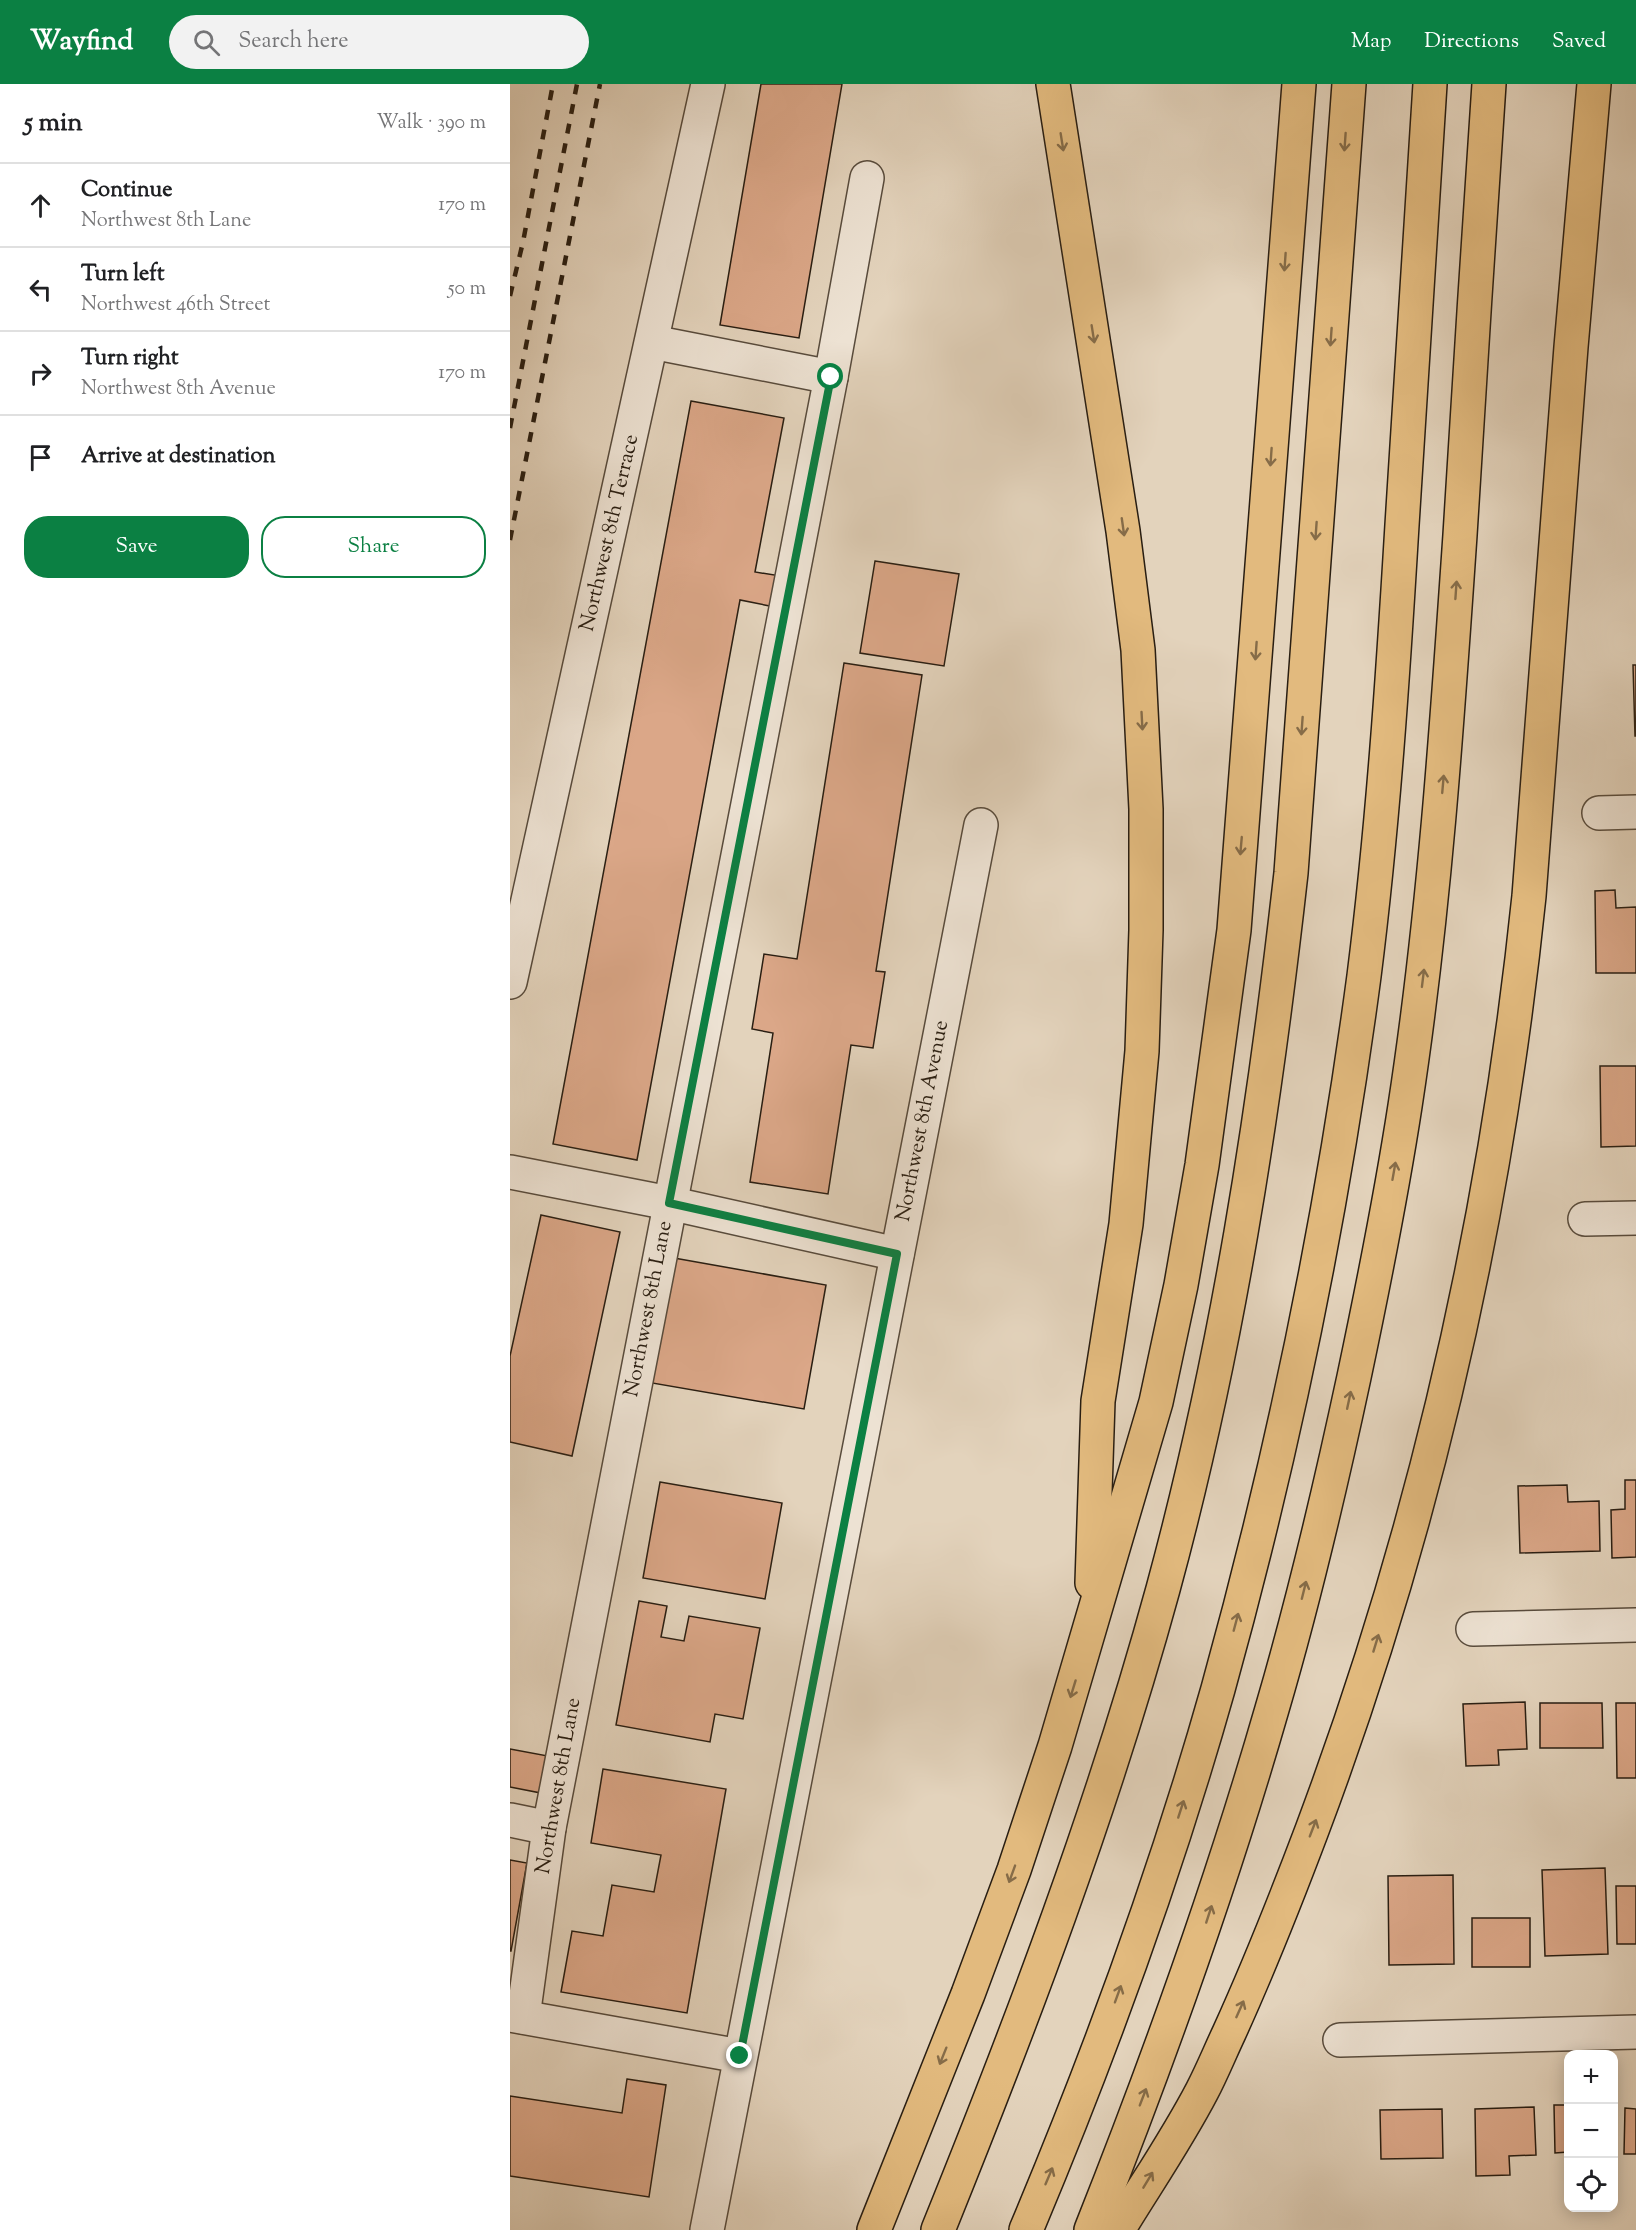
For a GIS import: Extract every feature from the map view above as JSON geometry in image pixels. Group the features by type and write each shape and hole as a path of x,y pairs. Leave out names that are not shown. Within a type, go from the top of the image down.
{"highway":[{"path":"1053,84 1125,542 1139,661 1146,809 1146,930 1142,1051 1126,1224 1098,1401 1090,1633"},
{"path":"1282,84 1290,204"},
{"path":"874,2230 968,1994 1014,1870 1055,1746 1156,1402 1183,1274 1219,1048 1234,930 1299,84"},
{"path":"938,2230 1039,1972 1093,1820 1163,1589 1220,1349 1261,1112 1291,873 1349,84"},
{"path":"1026,2230 1060,2150 1143,1925 1216,1694 1277,1458 1327,1215 1349,1077 1378,859 1396,630 1430,84"},
{"path":"1091,2230 1199,1943 1273,1708 1334,1470 1384,1229 1410,1075 1436,863 1446,743 1489,84"},
{"path":"1118,2230 1203,2091 1244,2001 1304,1852 1354,1712 1405,1547 1452,1366 1499,1125 1521,975 1594,84"}],"street":[{"name":"Northwest 8th Terrace","path":"510,982 708,84"},
{"name":"Northwest 8th Lane","path":"516,2016 549,1828 831,377 867,178"},
{"path":"652,342 831,377"},
{"path":"1599,813 1636,813"},
{"name":"Northwest 8th Avenue","path":"706,2230 981,825"},
{"path":"510,1172 669,1203 897,1254"},
{"path":"1585,1219 1636,1218"},
{"path":"1473,1629 1636,1625"},
{"path":"510,1821 549,1828"},
{"path":"516,2016 740,2056"},
{"path":"1340,2040 1636,2032"}],"building":[{"path":"761,84 842,84 799,338 720,325"},
{"path":"691,401 784,418 755,572 781,576 775,607 740,600 637,1160 553,1144"},
{"path":"875,561 959,574 944,666 860,653"},
{"path":"844,663 922,675 876,971 885,972 873,1048 851,1045 828,1194 750,1182 773,1033 752,1029 764,954 797,959"},
{"path":"1633,665 1636,665 1636,736 1635,736"},
{"path":"1615,890 1616,908 1636,907 1636,973 1596,973 1595,891"},
{"path":"1600,1066 1636,1066 1636,1146 1601,1147"},
{"path":"541,1215 620,1232 572,1456 510,1442 510,1356"},
{"path":"674,1258 826,1285 804,1409 652,1383"},
{"path":"1625,1480 1636,1480 1636,1557 1612,1558 1611,1510 1625,1509"},
{"path":"660,1482 782,1503 765,1599 643,1578"},
{"path":"1567,1485 1568,1502 1599,1501 1600,1551 1520,1553 1518,1486"},
{"path":"639,1601 667,1606 661,1637 684,1641 689,1616 760,1628 743,1719 715,1714 710,1742 616,1725"},
{"path":"1525,1702 1527,1749 1498,1750 1499,1765 1466,1766 1463,1704"},
{"path":"1540,1703 1602,1703 1603,1748 1540,1748"},
{"path":"1616,1703 1636,1703 1636,1778 1617,1778"},
{"path":"510,1749 548,1756 541,1793 510,1787"},
{"path":"603,1769 726,1789 687,2013 561,1992 572,1931 603,1936 612,1885 654,1892 661,1855 591,1843"},
{"path":"510,1860 527,1863 511,1951 510,1951"},
{"path":"1605,1868 1608,1954 1545,1956 1542,1870"},
{"path":"1453,1875 1454,1964 1389,1965 1388,1876"},
{"path":"1616,1886 1636,1886 1636,1944 1617,1944"},
{"path":"1472,1918 1530,1918 1530,1967 1472,1967"},
{"path":"627,2079 666,2085 649,2197 510,2176 510,2096 622,2113"},
{"path":"1554,2105 1564,2105 1564,2152 1555,2153"},
{"path":"1534,2107 1536,2155 1509,2156 1510,2175 1476,2176 1475,2109"},
{"path":"1625,2108 1636,2109 1636,2154 1624,2154"},
{"path":"1442,2109 1443,2158 1381,2159 1380,2110"}],"railway":[{"path":"510,296 523,242 553,84"},
{"path":"510,428 577,84"},
{"path":"510,540 600,84"}],"route":[{"path":"740,2056 897,1254 669,1203 831,377"}]}
